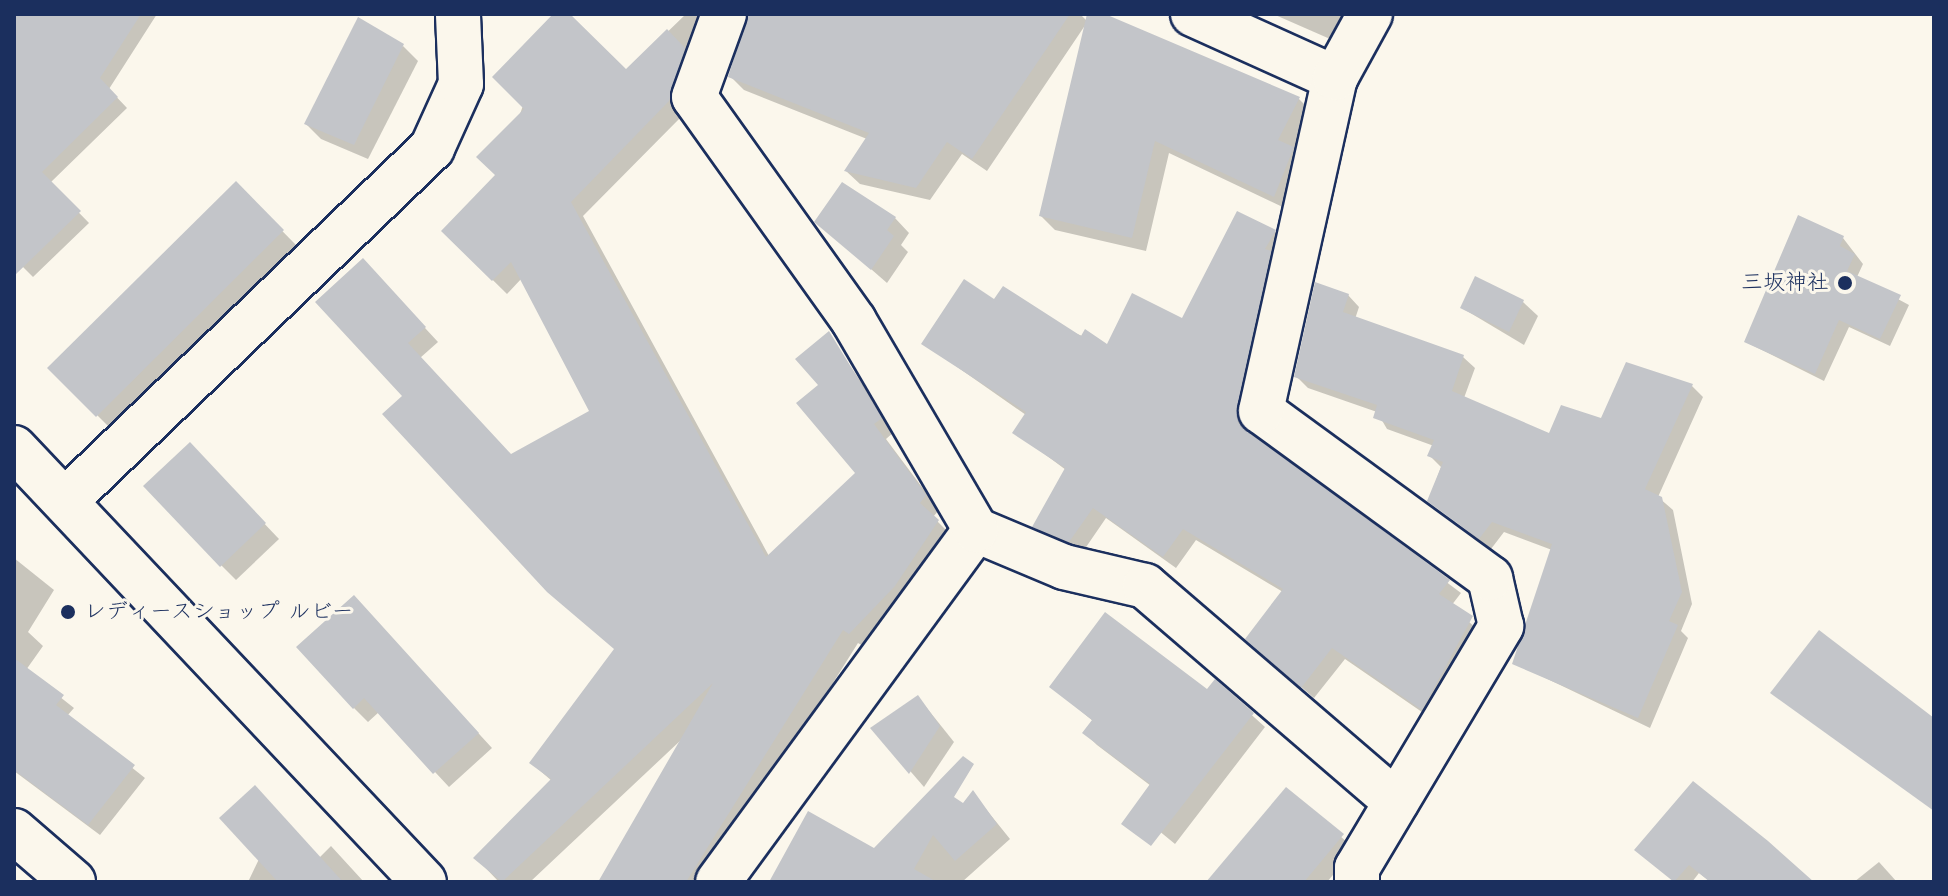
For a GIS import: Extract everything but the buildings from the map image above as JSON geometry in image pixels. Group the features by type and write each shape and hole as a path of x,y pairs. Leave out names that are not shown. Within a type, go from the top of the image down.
{"street":[{"path":"66,500 432,148 461,84 458,14"},
{"path":"724,14 694,97 854,321 976,530 1064,567 1145,586 1396,802"},
{"path":"1193,14 1335,78"},
{"path":"1357,882 1357,868 1501,626 1490,578 1261,411 1335,78 1370,14"},
{"path":"14,448 424,882"},
{"path":"718,882 976,530"},
{"path":"14,831 73,882"}],"place":[{"name":"三坂神社","path":"1845,283"},
{"name":"レディースショップ ルビー","path":"68,612"}]}
